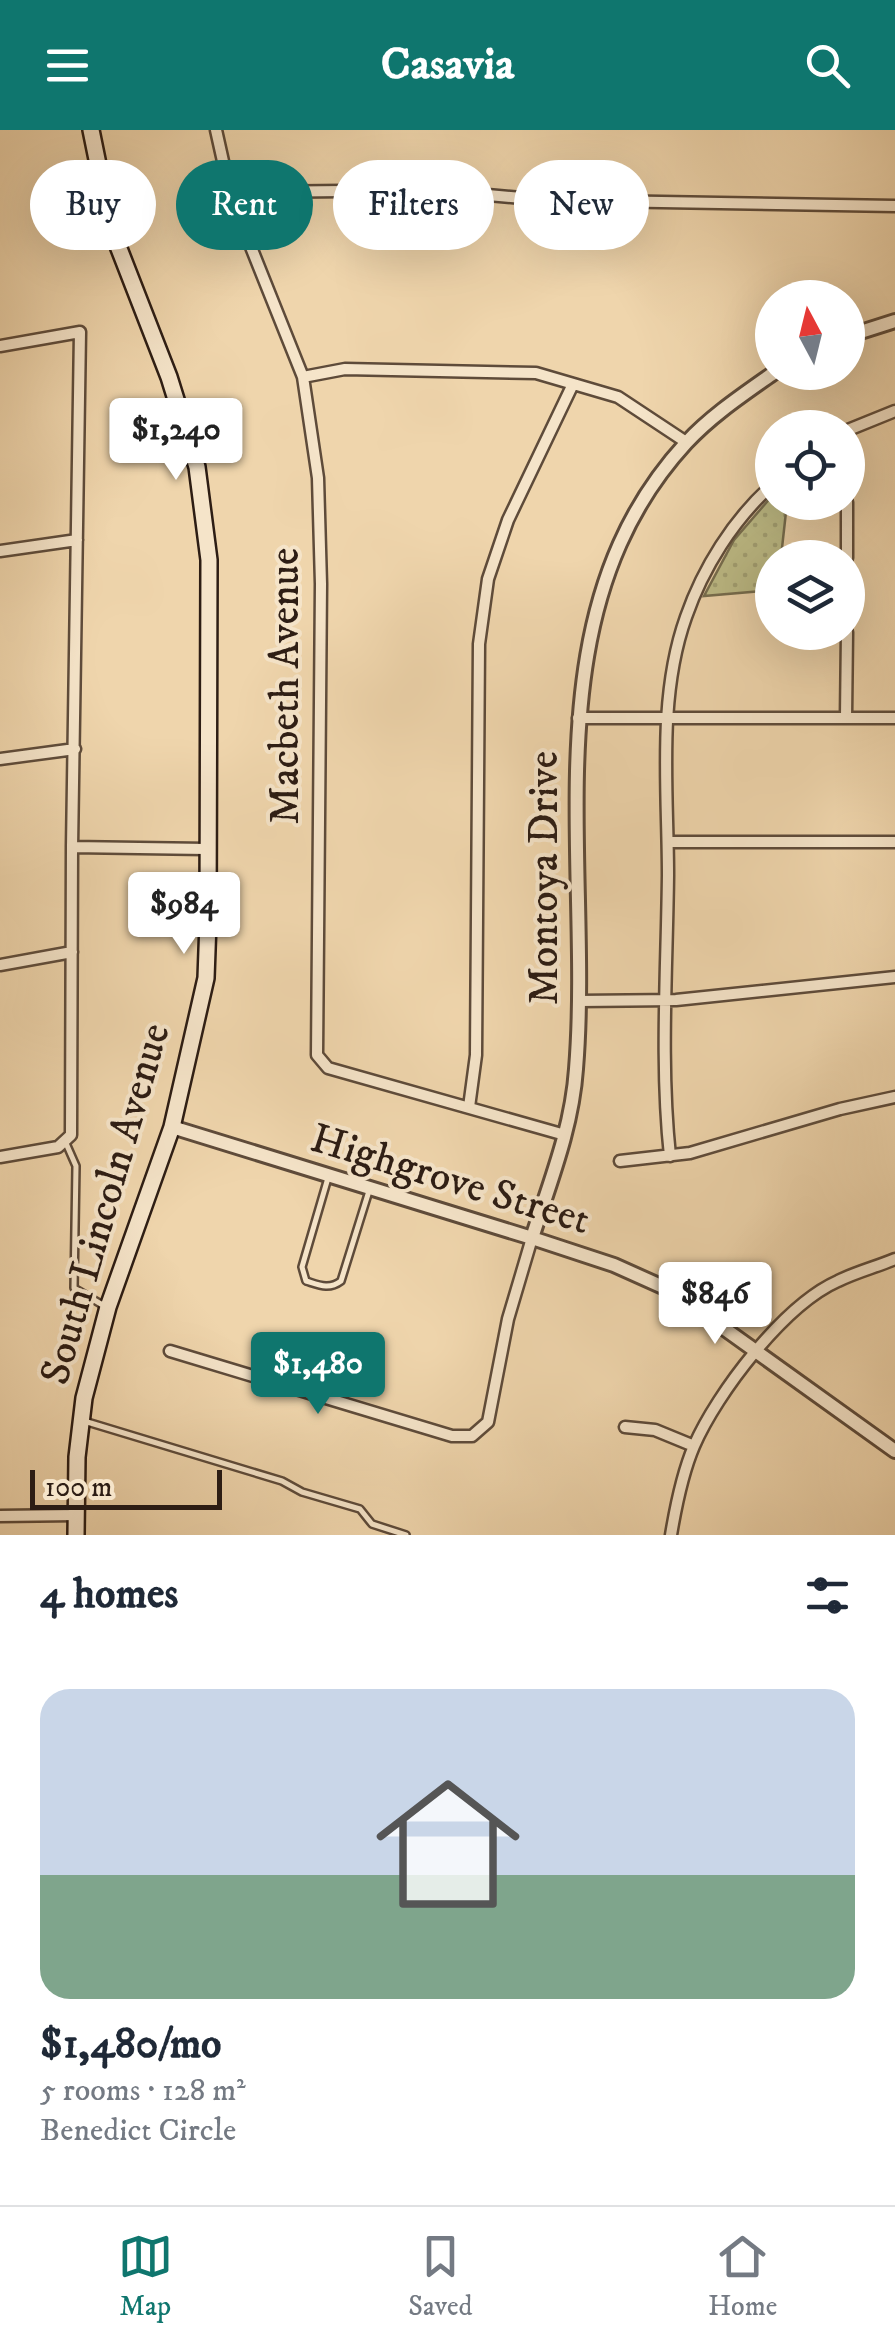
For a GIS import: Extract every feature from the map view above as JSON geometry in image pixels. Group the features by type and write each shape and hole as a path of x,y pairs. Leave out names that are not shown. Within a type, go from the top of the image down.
{"main road":[{"name":"South Lincoln Avenue","path":"76,1535 76,1457 108,1308 172,1128 206,978 208,560 197,466 170,377 111,228 91,130"}],"street":[{"name":"Macbeth Avenue","path":"216,130 223,160"},
{"path":"313,191 433,190 544,200 895,206"},
{"name":"Macbeth Avenue","path":"252,250 304,377 318,478 322,584 318,1055 328,1068 565,1135"},
{"path":"865,331 895,321"},
{"path":"0,346 80,332 71,1135 58,1147 0,1157"},
{"path":"304,377 345,369 536,373 618,397 686,442"},
{"path":"470,1107 476,1055 480,644 488,579 508,520 573,384"},
{"name":"Montoya Drive","path":"170,1351 452,1436 472,1436 488,1422 508,1319 565,1135 576,1070 578,718 591,628 612,562 632,517 686,442 716,413 755,386"},
{"path":"865,423 895,411"},
{"path":"670,1156 666,1000 668,718 684,620 702,578 755,504"},
{"path":"0,551 77,540"},
{"path":"846,717 847,650"},
{"path":"578,718 895,718"},
{"path":"0,758 75,749"},
{"path":"668,842 895,842"},
{"path":"72,848 206,849"},
{"path":"0,965 72,952"},
{"path":"579,1002 666,1000 895,976"},
{"path":"620,1161 670,1156 895,1097"},
{"name":"Highgrove Street","path":"172,1128 532,1238 672,1291 895,1451"},
{"path":"672,1535 678,1498 694,1446 754,1350 835,1281 895,1259"},
{"path":"625,1427 655,1430 694,1446"},
{"path":"0,1516 76,1516"}],"lane":[{"path":"66,1142 76,1166 74,1288 108,1308"},
{"path":"329,1176 302,1267 306,1281 323,1287 333,1287 341,1281 370,1188"},
{"path":"82,1420 282,1481 302,1492 360,1509 372,1524 406,1535"},
{"path":"369,1535 372,1524"}],"shaded area":[{"path":"755,516 755,520 785,520 783,540 755,540 755,592 704,596 734,540"}]}
